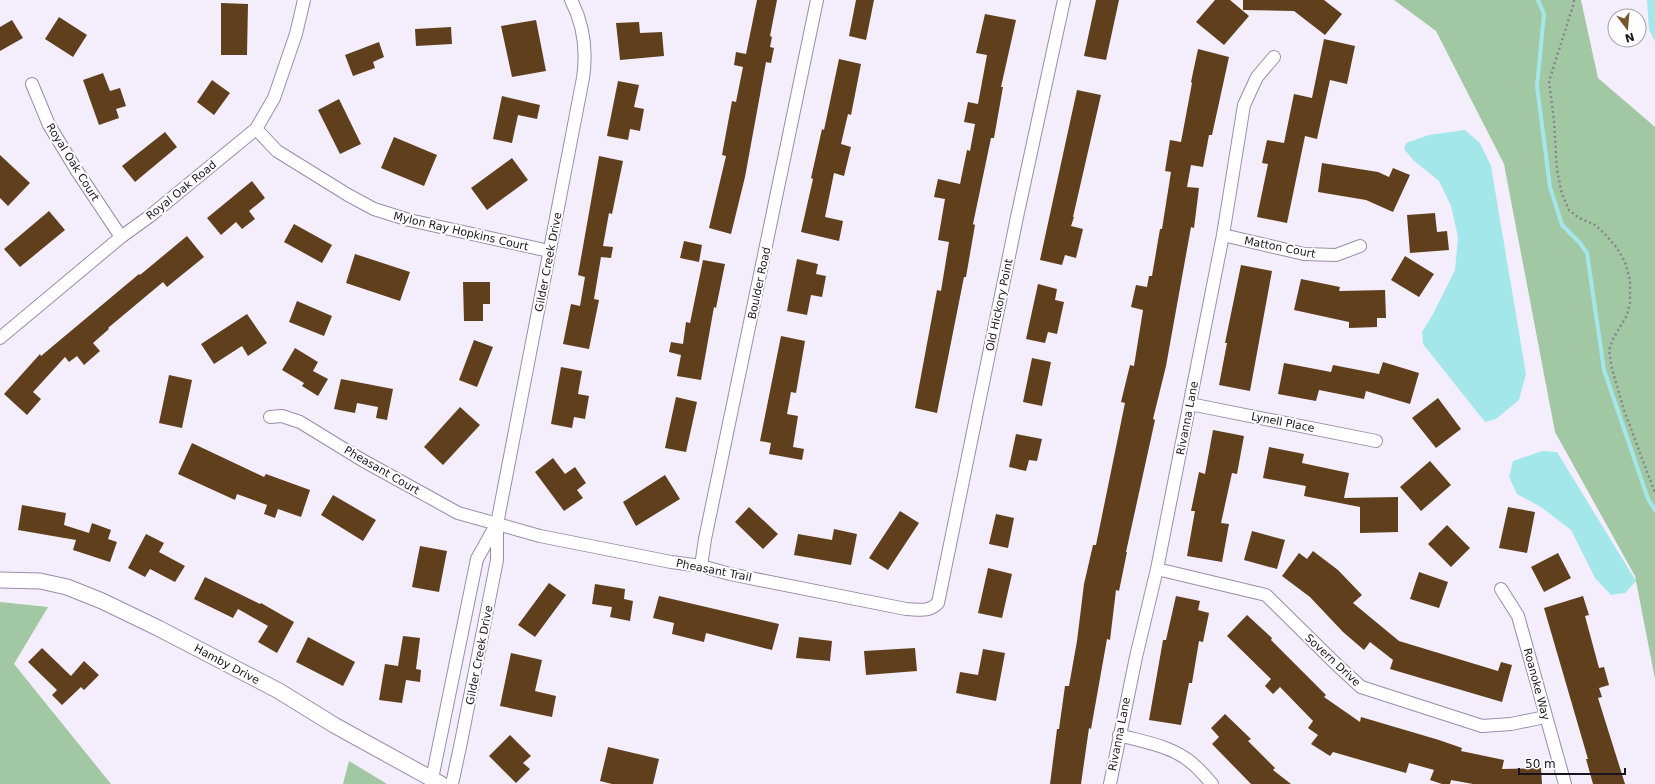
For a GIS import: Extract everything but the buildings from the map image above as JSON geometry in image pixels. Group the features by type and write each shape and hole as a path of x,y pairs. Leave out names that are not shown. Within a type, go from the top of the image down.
{"street":[{"name":"Royal Oak Road","path":"0,338 256,129 274,98 296,34 304,0"},
{"name":"Gilder Creek Drive","path":"452,784 497,560 497,524 585,62 579,18 571,0"},
{"name":"Boulder Road","path":"701,566 705,539 817,0"},
{"name":"Old Hickory Point","path":"932,608 938,602 1018,209 1064,0"},
{"name":"Rivanna Lane","path":"1110,784 1136,657 1157,569 1190,404 1223,235 1244,105 1257,77 1274,58"},
{"name":"Royal Oak Court","path":"32,84 49,125 77,171 122,237"},
{"name":"Mylon Ray Hopkins Court","path":"256,129 277,152 348,196 374,209 409,220 549,251"},
{"name":"Matton Court","path":"1223,235 1304,254 1336,255 1360,246"},
{"name":"Lynell Place","path":"1190,404 1376,441"},
{"name":"Pheasant Court","path":"270,417 282,416 300,422 362,460 458,513 497,524"},
{"name":"Gilder Creek Drive","path":"437,781 477,559 497,524"},
{"name":"Pheasant Trail","path":"497,524 540,536 671,562 701,566 730,574 906,608 927,610 932,608"},
{"name":"Sovern Drive","path":"1157,569 1266,596 1361,687 1482,726 1512,724 1545,717"},
{"name":"Hamby Drive","path":"0,580 40,581 67,588 102,601 158,628 279,691 334,725 437,781"},
{"name":"Roanoke Way","path":"1501,589 1518,616 1545,717 1565,784"},
{"path":"1119,735 1162,746 1179,754 1192,763 1212,784"}],"path":[{"path":"1574,0 1549,81 1554,121 1557,170 1562,194 1569,210 1578,218 1595,225 1605,234 1617,248 1625,262 1630,280 1630,302 1627,315 1613,339 1609,350 1612,369 1624,410 1655,493"}],"green space":[{"path":"1394,0 1581,0 1598,78 1655,127 1655,679 1635,576 1555,432 1504,164 1436,31"},
{"path":"0,602 48,607 14,664 111,784 0,784"},
{"path":"349,761 387,784 343,784"}],"water":[{"path":"1647,0 1655,0 1655,41 1649,30"},
{"path":"1465,130 1480,143 1491,166 1526,374 1519,400 1496,419 1485,422 1423,344 1422,332 1433,314 1455,270 1458,237 1451,206 1439,181 1414,161 1404,149 1406,143 1429,135"},
{"path":"1542,451 1557,452 1636,581 1625,593 1611,595 1595,578 1571,530 1541,507 1517,494 1509,477 1513,461"}],"waterway":[{"path":"1538,0 1544,14 1537,86 1550,187 1562,225 1580,243 1587,253 1604,370 1648,499 1655,510"}]}
